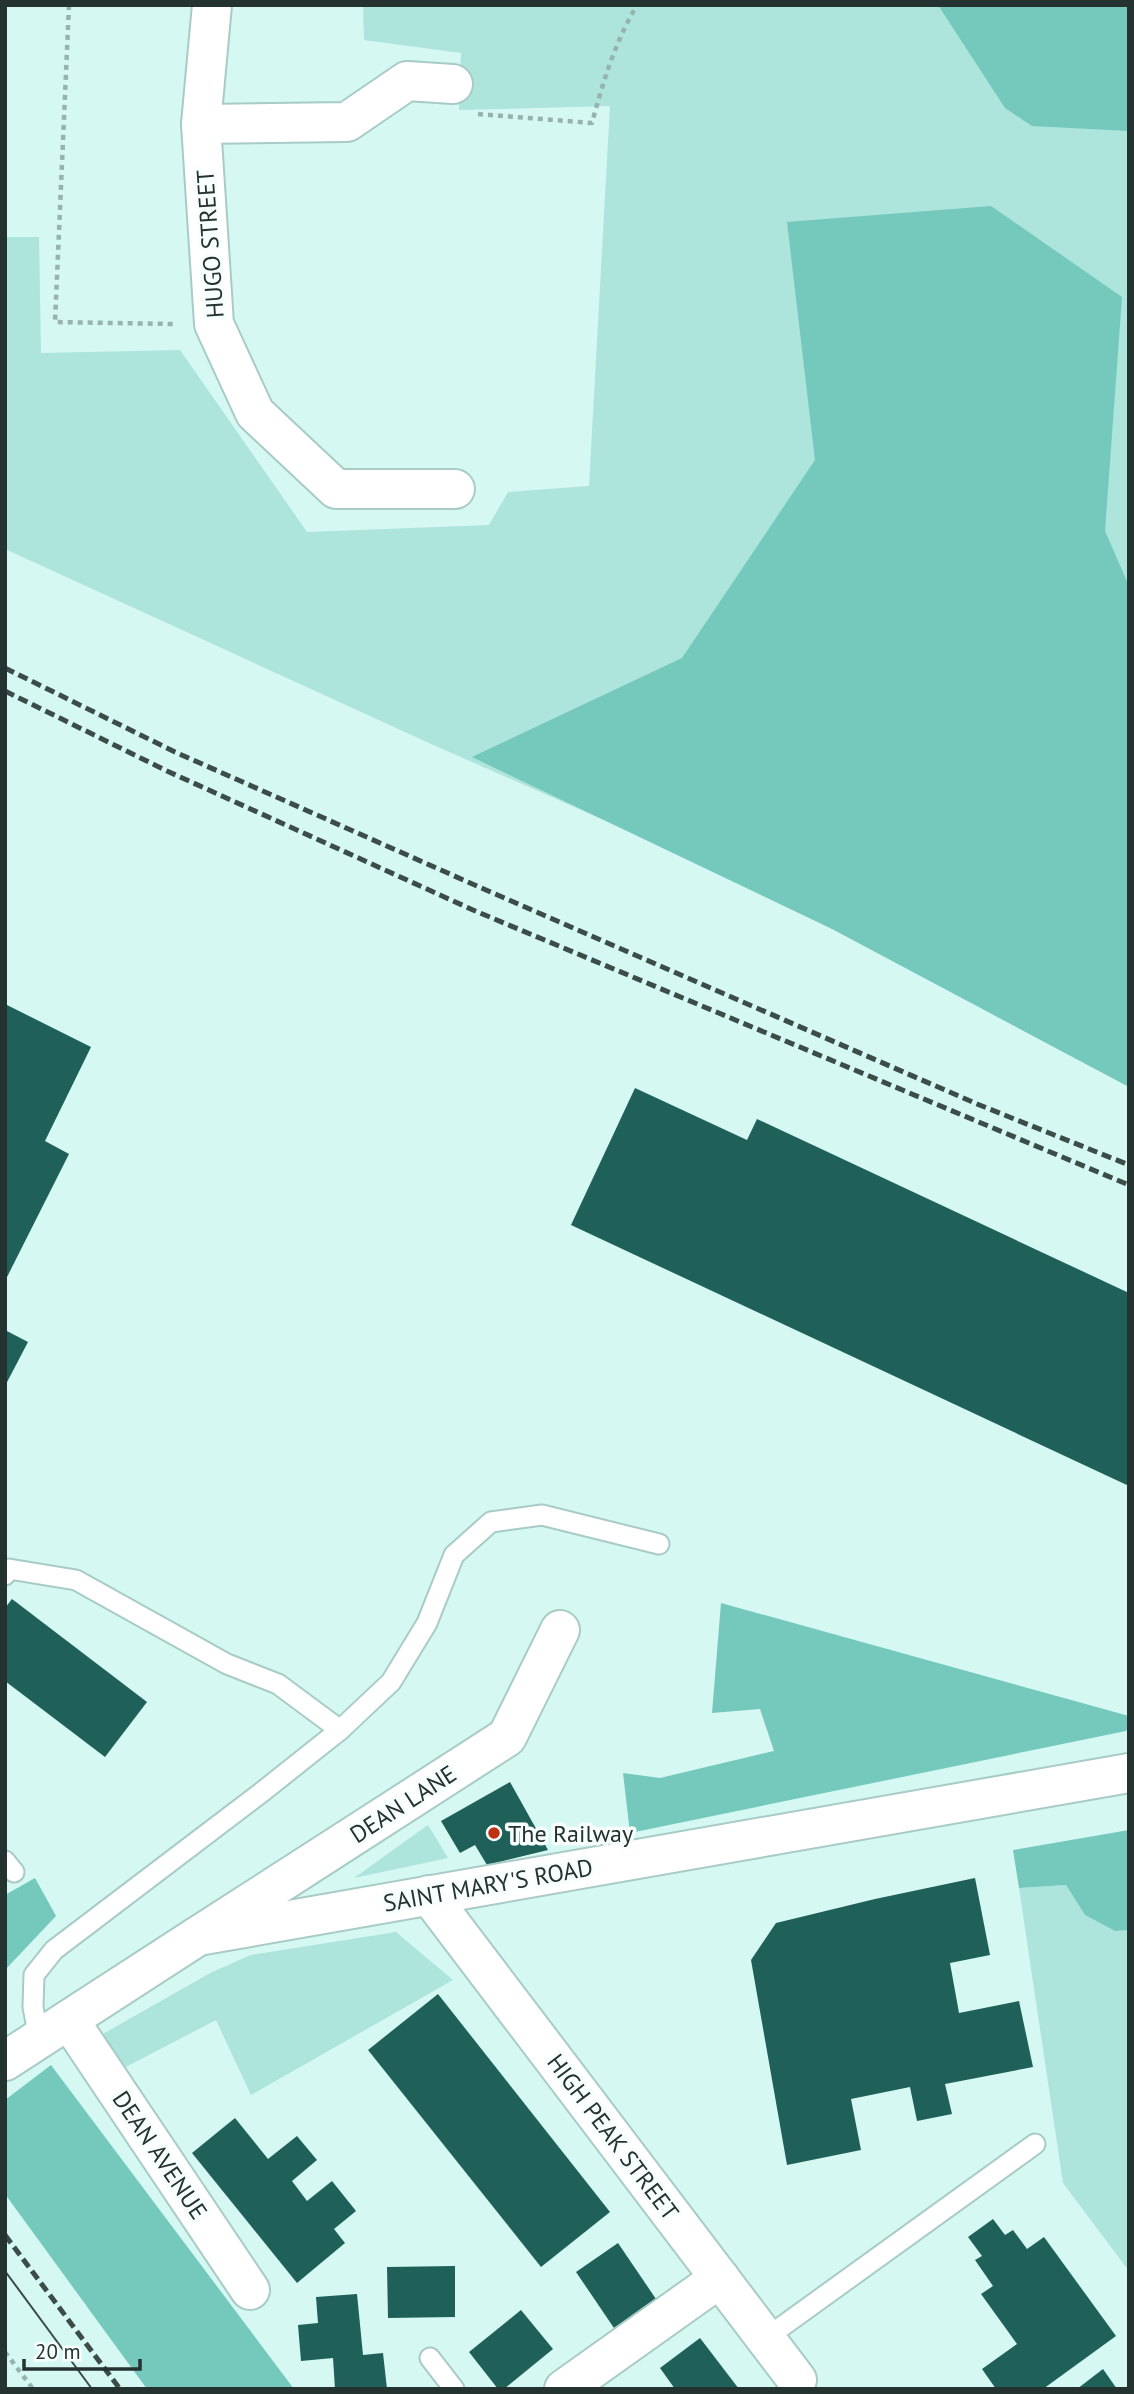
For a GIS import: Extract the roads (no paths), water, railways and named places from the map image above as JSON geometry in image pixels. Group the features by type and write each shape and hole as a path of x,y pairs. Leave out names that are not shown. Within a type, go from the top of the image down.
{"street":[{"name":"HUGO STREET","path":"212,5 201,124 214,324 256,413 336,489 455,489"},
{"path":"201,124 347,122 407,81 460,98"},
{"name":"DEAN LANE","path":"198,1936 507,1737 560,1630"},
{"name":"SAINT MARY'S ROAD","path":"5,2062 198,1936 1129,1773"},
{"name":"HIGH PEAK STREET","path":"429,1895 797,2380"},
{"name":"DEAN AVENUE","path":"54,2029 250,2290"},
{"path":"564,2389 720,2278"}],"lane":[{"path":"54,2029 33,2007 34,1975 54,1950 340,1730 391,1682 427,1623 454,1555 491,1522 542,1515 659,1544"},
{"path":"5,1575 9,1569 76,1580 227,1664 278,1684 340,1730"},
{"path":"766,2338 1035,2144"},
{"path":"430,2358 454,2389"}],"tram line":[{"path":"5,2271 92,2389"}],"railway":[{"path":"5,668 175,752 486,890 977,1104 1129,1165"},
{"path":"5,691 167,771 473,910 1129,1185"},
{"path":"5,2235 120,2389"}],"place":[{"name":"The Railway","path":"494,1833"}]}
